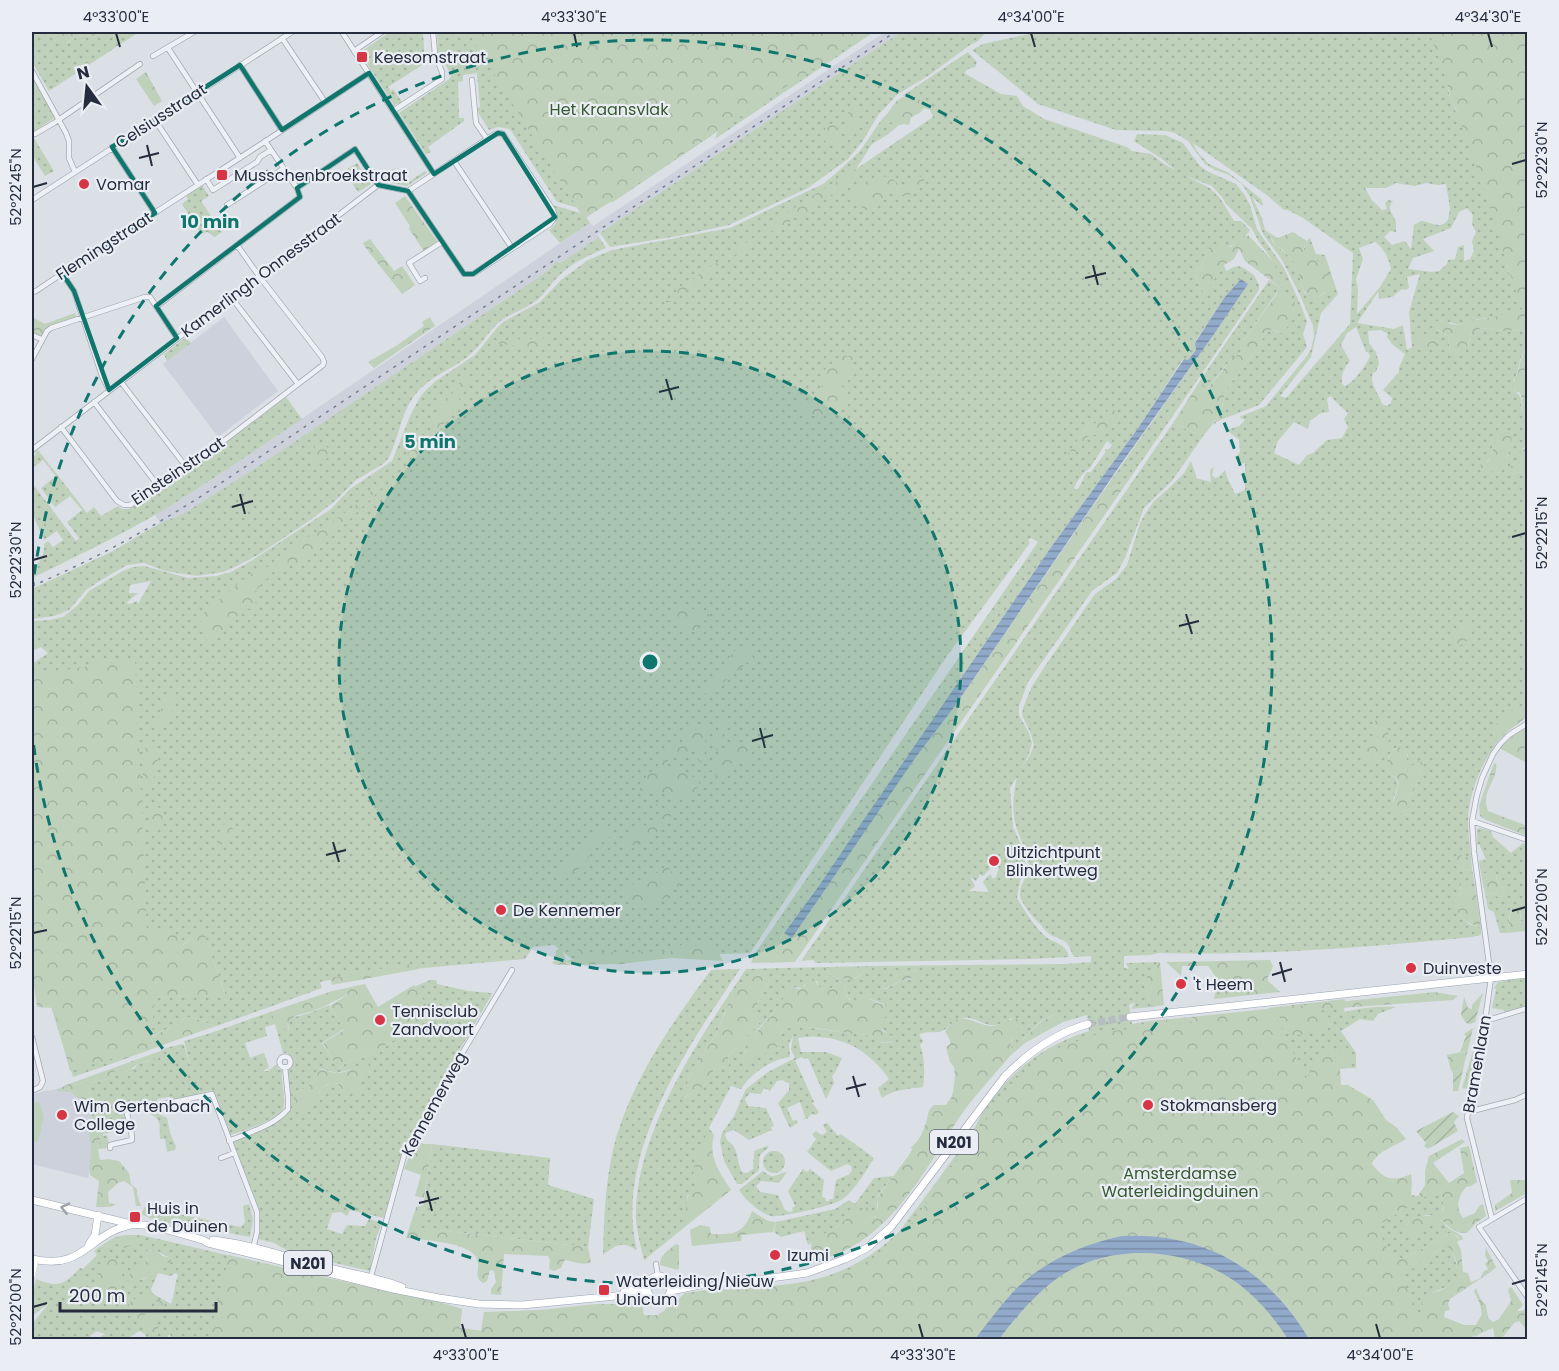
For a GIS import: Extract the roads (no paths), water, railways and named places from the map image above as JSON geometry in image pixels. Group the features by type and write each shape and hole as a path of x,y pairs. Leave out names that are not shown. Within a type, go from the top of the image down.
{"main road":[{"path":"1130,1017 1527,974"},
{"name":"N201","path":"32,1200 203,1240 225,1240 252,1250 270,1251 370,1280 394,1284 413,1292 456,1301 502,1306 532,1305 595,1299 647,1290 651,1298 659,1301 666,1298 671,1287 749,1281 807,1273 867,1248 891,1227 1005,1076 1026,1056 1050,1039 1088,1024"},
{"path":"81,1253 95,1235 98,1215"},
{"name":"N201","path":"33,1259 65,1261 81,1253 112,1231 132,1225"},
{"path":"647,1290 651,1279 658,1276 664,1277 671,1287"}],"street":[{"path":"153,56 194,32"},
{"name":"Celsiusstraat","path":"32,200 291,32"},
{"path":"342,32 434,174"},
{"path":"354,51 382,32"},
{"path":"393,111 442,79 442,72 435,54 433,32"},
{"path":"282,38 325,102"},
{"path":"168,48 240,158"},
{"path":"35,134 140,64"},
{"path":"240,65 282,130"},
{"path":"32,71 66,133 69,141 69,158 75,172"},
{"name":"Flemingstraat","path":"32,292 369,73"},
{"path":"472,80 476,123 487,139"},
{"path":"155,120 198,185"},
{"path":"297,188 355,149 378,185 408,191 487,139 500,133 503,134 553,210 555,217 550,224 473,274 464,274 408,191"},
{"path":"157,306 300,197 297,188 265,141"},
{"path":"112,147 155,213"},
{"path":"206,179 213,190 257,162 260,157 271,150"},
{"path":"454,161 512,248"},
{"path":"227,206 283,169"},
{"name":"Kamerlingh Onnesstraat","path":"32,450 378,185"},
{"path":"425,278 420,280 409,263 442,242"},
{"path":"237,245 259,276"},
{"path":"62,273 74,291 102,376 109,390"},
{"name":"Einsteinstraat","path":"61,427 119,503 124,505 130,504 159,487 187,468 284,395 323,365 324,361 259,276"},
{"path":"32,359 41,339 51,328 145,297 150,297 177,338"},
{"path":"231,297 298,384"},
{"path":"32,335 41,339"},
{"path":"121,382 187,468"},
{"path":"94,402 159,487"},
{"name":"Bramenlaan","path":"1492,1219 1467,1118 1491,978 1472,821 1482,778 1493,754 1509,735 1527,723"},
{"path":"1472,821 1527,840"},
{"name":"Kennemerweg","path":"370,1280 405,1152 426,1120 445,1082 512,970"},
{"path":"1485,1021 1527,1008"},
{"path":"32,1037 43,1079 38,1089 32,1091"},
{"path":"229,1141 283,1116 288,1109 285,1067"},
{"path":"110,1148 110,1145 132,1140 127,1114 130,1111 212,1094 257,1212 257,1232 252,1250"},
{"path":"1468,1112 1515,1100 1527,1094"},
{"path":"221,1158 234,1153"},
{"path":"1473,1231 1527,1198"},
{"path":"1479,1227 1527,1298"},
{"path":"32,1275 33,1259"},
{"path":"656,1264 658,1276"}],"water":[{"path":"1241,279 1248,284 955,706 916,757 792,938 784,933 1184,359 1188,360 1196,350 1195,343 1224,298"},
{"path":"1122,1236 1152,1236 1180,1241 1206,1248 1230,1260 1253,1275 1274,1293 1309,1339 1288,1339 1254,1297 1220,1272 1175,1256 1151,1253 1126,1254 1080,1265 1059,1277 1034,1298 999,1339 975,1339 1013,1292 1036,1272 1071,1252"}],"tunnel":[{"path":"1088,1024 1130,1017"}],"railway":[{"path":"32,586 119,544 203,495 895,32"}],"place":[{"name":"Keesomstraat","path":"362,57"},
{"name":"Musschenbroekstraat","path":"222,175"},
{"name":"Vomar","path":"84,184"},
{"name":"Uitzichtpunt Blinkertweg","path":"994,861"},
{"name":"De Kennemer","path":"501,910"},
{"name":"Duinveste","path":"1411,968"},
{"name":"'t Heem","path":"1181,984"},
{"name":"Tennisclub Zandvoort","path":"380,1020"},
{"name":"Stokmansberg","path":"1148,1105"},
{"name":"Wim Gertenbach College","path":"62,1115"},
{"name":"Huis in de Duinen","path":"135,1217"},
{"name":"Izumi","path":"775,1255"},
{"name":"Waterleiding/Nieuw Unicum","path":"604,1290"}],"park label":[{"name":"Het Kraansvlak","path":"609,109"},
{"name":"Amsterdamse Waterleidingduinen","path":"1180,1182"}]}
